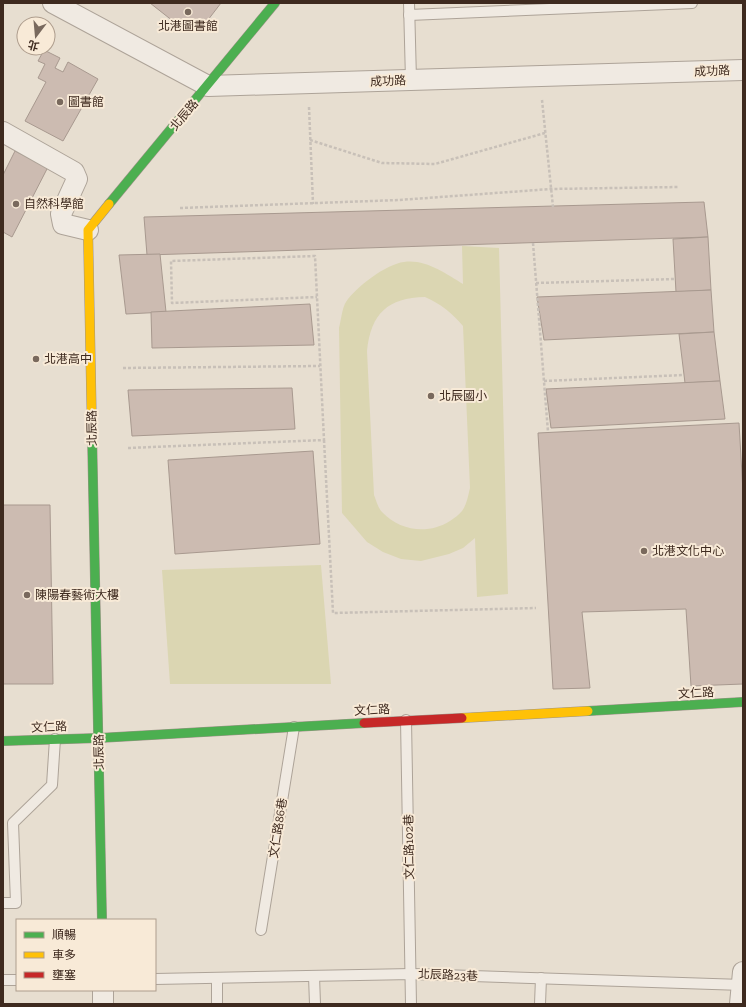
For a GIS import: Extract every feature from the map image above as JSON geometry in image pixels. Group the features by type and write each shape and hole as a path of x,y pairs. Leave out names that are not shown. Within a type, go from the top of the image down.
{"street":[{"name":"成功路","path":"53,3 208,86 743,70"},
{"name":"北辰路","path":"102,919 88,230 275,3"},
{"path":"3,132 74,172 77,179 62,214 63,224 88,230"},
{"name":"文仁路","path":"3,741 99,738 743,702"},
{"path":"103,991 103,1004"}],"lane":[{"path":"409,3 411,80"},
{"path":"409,15 692,3"},
{"name":"文仁路102巷","path":"406,720 412,974 411,1004"},
{"name":"文仁路86巷","path":"261,930 294,726"},
{"path":"3,903 16,903 13,823 52,785 55,739"},
{"name":"北辰路23巷","path":"156,979 412,974 742,987"},
{"path":"314,976 315,1004"},
{"path":"217,978 217,1004"},
{"path":"540,1004 541,978"},
{"path":"3,980 16,980"}],"path":[{"path":"542,100 553,206"},
{"path":"308,107 313,204"},
{"path":"310,140 382,163 435,164 545,132"},
{"path":"180,208 399,200 551,189 678,187"},
{"path":"533,243 548,432"},
{"path":"317,297 172,302 171,261 315,256 333,613 536,608"},
{"path":"536,283 675,279"},
{"path":"123,368 320,366"},
{"path":"544,381 684,375"},
{"path":"128,448 324,440"}],"shaded area":[{"path":"462,246 499,248 508,594 477,597 475,538 463,548 449,554 421,561 401,559 383,552 367,542 342,513 339,328 346,302 364,283 372,277 389,267 404,262 428,265 463,284","holes":["425,297 446,309 463,326 470,488 464,508 455,518 433,528 414,529 406,527 389,518 378,506 374,495 367,351 369,338 377,317 384,310 401,301"]},
{"path":"321,565 331,684 170,684 162,570"}],"building":[{"name":"北港圖書館","path":"150,3 221,3 201,29 190,20 183,29"},
{"name":"圖書館","path":"41,56 56,56 60,58 55,68 63,72 68,62 98,79 63,141 25,121 46,82 38,78 45,64 38,61"},
{"name":"自然科學館","path":"15,151 48,167 12,237 3,232 3,175"},
{"path":"704,202 708,237 147,255 144,217"},
{"path":"708,237 711,290 676,292 673,239"},
{"path":"160,254 166,312 126,314 119,255"},
{"path":"711,290 714,332 544,340 537,297"},
{"path":"310,304 314,345 152,348 151,312"},
{"path":"714,332 720,381 685,383 679,334"},
{"path":"720,381 725,419 551,428 546,389"},
{"path":"292,388 295,429 132,436 128,390"},
{"name":"北港文化中心","path":"739,423 743,492 743,684 691,686 686,609 582,612 590,688 553,689 538,433"},
{"path":"313,451 320,544 175,554 168,460"},
{"name":"陳陽春藝術大樓","path":"3,505 50,505 53,684 3,684"}],"traffic: fast":[{"path":"109,204 275,3"},
{"path":"92,433 102,919"},
{"path":"588,711 743,702"},
{"path":"3,741 99,738 364,723"}],"traffic: slow":[{"path":"92,433 88,230 109,204"},
{"path":"462,718 588,711"}],"traffic: jam":[{"path":"364,723 462,718"}],"place":[{"name":"北港圖書館","path":"188,12"},
{"name":"圖書館","path":"60,102"},
{"name":"自然科學館","path":"16,204"},
{"name":"北港高中","path":"36,359"},
{"name":"北辰國小","path":"431,396"},
{"name":"北港文化中心","path":"644,551"},
{"name":"陳陽春藝術大樓","path":"27,595"}]}
